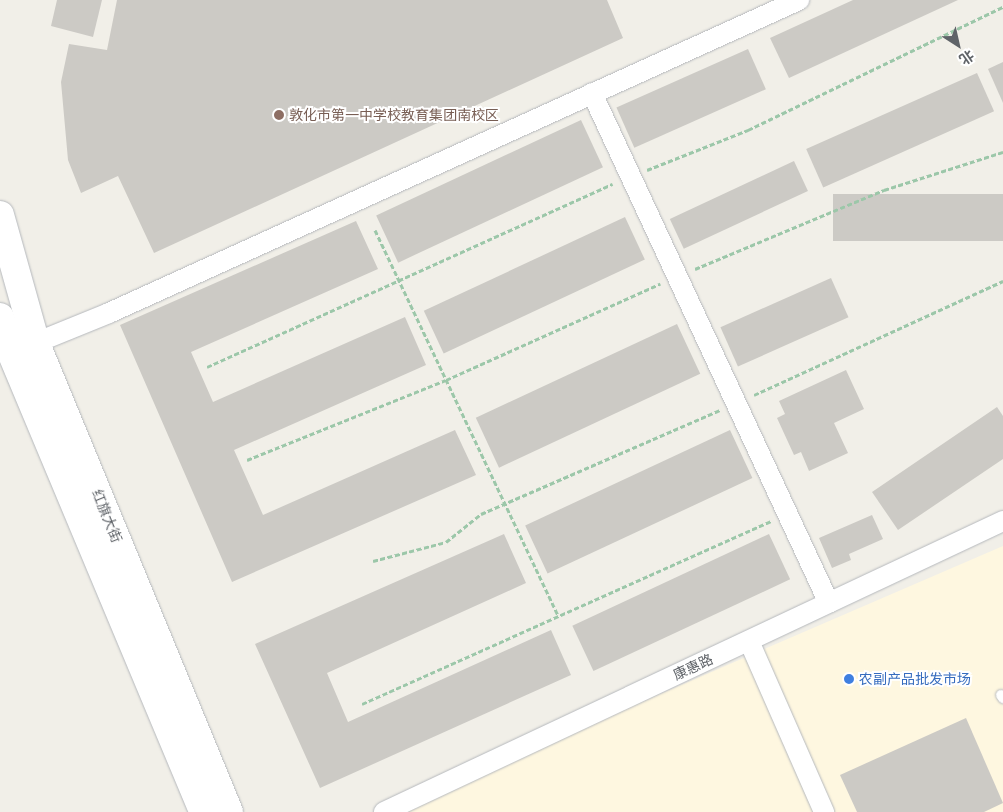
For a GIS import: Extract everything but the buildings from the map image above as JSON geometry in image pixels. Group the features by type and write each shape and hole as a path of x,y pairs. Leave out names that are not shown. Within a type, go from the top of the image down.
{"main road":[{"name":"红旗大街","path":"0,215 24,348 203,812"},
{"name":"红旗大街","path":"0,317 24,348 229,812"}],"street":[{"path":"24,348 799,0"},
{"path":"592,93 676,278 829,603"},
{"name":"康惠路","path":"384,812 1003,521"},
{"path":"749,641 824,812"}],"path":[{"path":"207,366 630,176 748,130 1003,7"},
{"path":"247,460 446,380 676,278 884,190 1003,152"},
{"path":"375,230 558,616"},
{"path":"373,561 446,542 481,514 736,403 1003,281"},
{"path":"362,704 787,513"}],"shaded area":[{"name":"农副产品批发市场","path":"1003,546 1003,812 387,812"}],"place":[{"name":"敦化市第一中学校教育集团南校区","path":"279,115"},
{"name":"农副产品批发市场","path":"849,679"}]}
